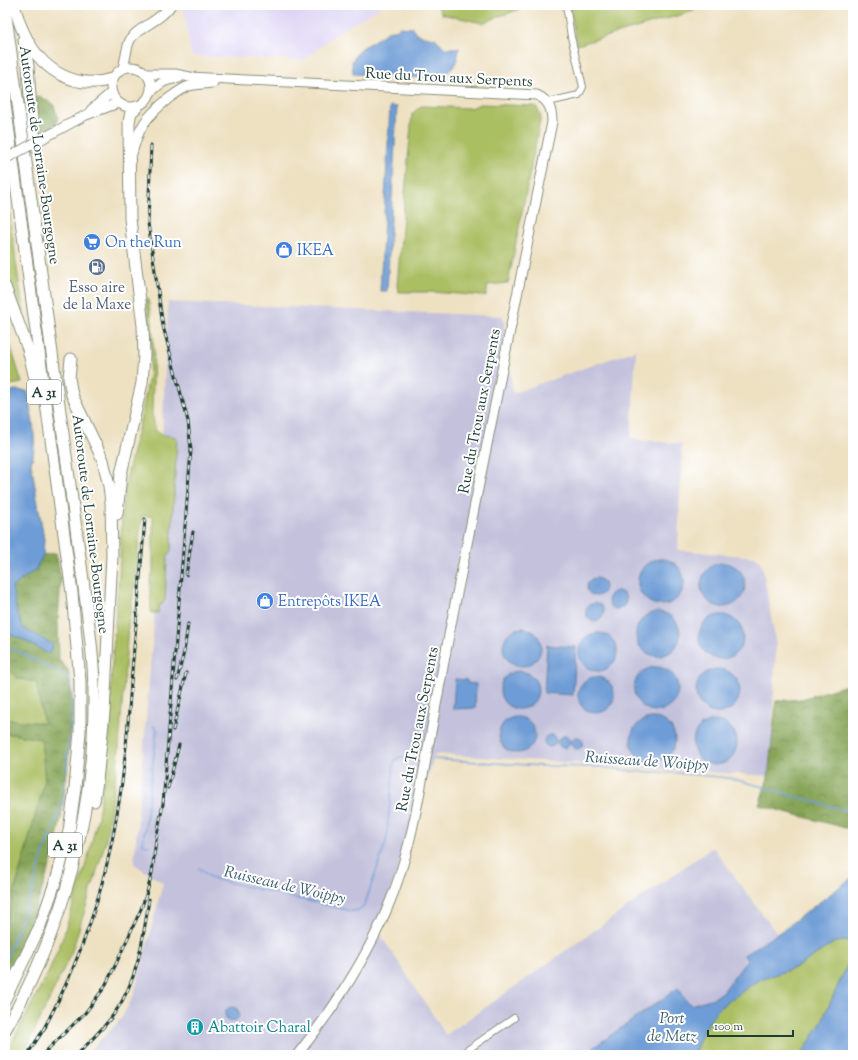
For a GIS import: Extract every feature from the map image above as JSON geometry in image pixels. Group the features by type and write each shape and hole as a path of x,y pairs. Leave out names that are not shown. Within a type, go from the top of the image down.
{"highway":[{"path":"14,5 23,32 28,66 30,111 37,144"},
{"name":"Autoroute de Lorraine-Bourgogne","path":"5,9 74,510 93,662 94,694 92,752 85,813 76,854 61,907 41,960 18,1008 5,1030"},
{"path":"23,32 39,57 54,71 83,82 112,79"},
{"name":"Autoroute de Lorraine-Bourgogne","path":"5,104 77,639 80,681 80,732 70,824 58,874 40,926 5,999"},
{"path":"112,556 116,533 121,474 142,383 144,355 143,326 131,234 129,142 130,116 133,110 137,107"},
{"path":"5,287 28,349 40,400 46,408"},
{"path":"71,359 70,378 72,395 97,447 106,473 111,503 112,556 104,713 98,773 92,812 85,838 76,854"}],"street":[{"path":"123,68 130,41 134,35 158,19 168,10 171,5"},
{"path":"548,102 579,95 583,86 571,37 566,5"},
{"path":"128,49 133,67"},
{"path":"133,67 143,70 151,82 151,92 146,101 137,107 130,108 118,103 111,93 112,79 115,74 123,68 133,67"},
{"name":"Rue du Trou aux Serpents","path":"147,74 175,74 190,77 538,95 548,102 551,109 552,122 460,579 417,807 407,851 388,907 365,955 335,1005 297,1055"},
{"name":"Rue du Trou aux Serpents","path":"151,92 165,80 190,77"},
{"path":"130,163 138,133 146,118 154,110 179,91 187,87 234,79"},
{"path":"86,115 111,93"},
{"path":"5,159 37,144 86,115 118,103"},
{"path":"460,1055 514,1018"}],"shaded area":[{"path":"183,5 381,5 381,7 337,33 304,60 191,56"},
{"path":"168,302 503,316 513,393 636,350 631,439 682,444 678,550 755,557 762,564 776,645 770,776 435,754 378,931 446,1035 713,847 777,934 797,967 701,1055 86,1055 121,1019 134,995 163,883 134,864 154,621"}],"green space":[{"path":"437,5 530,5 482,23 442,14"},
{"path":"569,5 692,5 694,11 577,45"},
{"path":"39,96 53,104 58,117 56,124 37,134 33,106 36,97"},
{"path":"480,104 536,106 541,116 508,283 488,285 486,296 430,292 399,292 397,286 412,114 421,106 471,108"},
{"path":"5,167 25,319 22,319 5,270"},
{"path":"148,298 152,322 154,352 152,414 156,431 164,436 170,435 177,438 171,550 167,559 165,600 162,605 159,605 158,613 151,613 150,579 153,572 153,516 142,516 128,627 118,760 106,840 72,951 28,1045 22,1055 5,1055 48,973 62,940 88,857 98,816 109,742 112,663 125,485 149,376 151,340 146,299"},
{"path":"5,328 22,383 5,386"},
{"path":"56,553 61,578 58,621 59,660 68,670 72,697 72,716 67,772 61,819 51,863 29,928 5,983 5,926 45,780 41,739 5,733 5,719 44,723 36,682 17,678 5,664 5,633 20,638 49,654 37,636 23,628 17,613 12,587 36,570 43,555"},
{"path":"5,664 17,678 36,682 44,724 5,719"},
{"path":"853,683 853,830 759,805 768,778 776,701 802,699"},
{"path":"5,733 41,739 45,780 5,926"},
{"path":"847,941 851,943 852,955 820,1025 801,1055 693,1055 704,1029 719,1008 757,981 797,967 835,942"}],"water":[{"path":"400,27 413,28 416,33 422,36 435,38 445,48 459,48 458,57 452,69 445,74 425,78 353,74 352,62 359,50 391,30 396,30"},
{"path":"390,106 397,107 387,291 380,291"},
{"path":"15,390 27,391 28,394 33,420 34,438 31,463 44,539 43,555 36,569 12,587 17,613 23,628 53,645 49,654 20,638 5,633 5,392"},
{"path":"661,559 674,563 680,569 684,582 680,595 674,601 661,605 648,601 642,595 638,582 642,569 648,563"},
{"path":"719,563 727,563 732,564 739,569 744,576 744,594 739,601 732,606 719,607 711,604 704,597 701,589 701,581 704,573 711,566"},
{"path":"596,578 602,581 605,587 602,593 596,596 590,593 587,587 590,581"},
{"path":"617,591 623,594 626,600 623,606 617,609 611,606 608,600 611,594"},
{"path":"595,603 601,606 604,612 601,618 595,621 589,618 586,612 589,606"},
{"path":"654,612 662,612 667,613 674,618 679,625 679,643 674,650 667,655 654,656 646,653 639,646 636,638 636,630 639,622 646,615"},
{"path":"717,615 725,615 730,616 737,621 742,628 742,646 737,653 730,658 717,659 709,656 702,649 699,641 699,633 702,625 709,618"},
{"path":"522,628 535,634 541,647 535,660 522,666 509,660 503,647 509,634"},
{"path":"598,633 611,639 617,652 611,665 598,671 585,665 579,652 585,639"},
{"path":"547,645 576,647 573,695 544,693"},
{"path":"652,667 660,667 665,668 672,673 677,680 677,698 672,705 665,710 652,711 644,708 637,701 634,693 634,685 637,677 644,670"},
{"path":"714,669 722,669 727,670 734,675 739,682 739,700 734,707 727,712 714,713 706,710 699,703 696,695 696,687 699,679 706,672"},
{"path":"519,671 532,677 538,690 532,703 519,709 506,703 500,690 506,677"},
{"path":"600,677 609,682 613,688 613,702 609,708 600,713 592,713 583,708 579,702 578,691 583,682 589,678"},
{"path":"455,679 467,680 467,683 476,684 475,708 453,709"},
{"path":"521,717 530,722 534,728 534,742 530,748 521,753 513,753 504,748 500,742 499,731 504,722 510,718"},
{"path":"649,718 657,718 662,719 669,724 674,731 674,749 669,756 662,761 649,762 641,759 634,752 631,744 631,736 634,728 641,721"},
{"path":"711,721 719,721 724,722 731,727 736,734 736,752 731,759 724,764 711,765 703,762 696,755 693,747 693,739 696,731 703,724"},
{"path":"548,735 552,735 556,741 552,747 548,747 544,743 544,739"},
{"path":"562,736 566,736 570,742 566,748 562,748 558,744 558,740"},
{"path":"575,737 579,737 583,743 579,749 575,749 571,745 571,741"},
{"name":"Port de Metz","path":"853,877 853,1055 801,1055 820,1025 852,955 851,944 847,941 835,942 797,967 757,981 719,1008 704,1029 693,1055 583,1055 678,988 690,1005 714,998 723,992 747,960 744,955 777,934"},
{"path":"229,1007 235,1007 239,1011 239,1017 235,1021 229,1021 225,1017 225,1011"}],"waterway":[{"name":"Ruisseau de Woippy","path":"5,645 68,677"},
{"path":"5,961 30,898 43,854 61,807 72,706 70,681 68,677 71,679"},
{"name":"Ruisseau de Woippy","path":"148,846 143,844 157,729 153,726"},
{"name":"Ruisseau de Woippy","path":"199,868 215,879 351,911 359,910 365,904 386,842 394,762 401,757 417,759"},
{"name":"Ruisseau de Woippy","path":"434,759 542,766 600,767 632,771 677,773 729,778 853,812"}],"railway":[{"path":"42,1055 85,1013 104,988 116,964 141,909 147,892 152,873 156,840 163,804 191,450 188,421 163,326 148,223 151,145"},
{"path":"43,1030 70,976 81,948 100,890 114,832 125,757 145,519"},
{"path":"186,575 193,532"},
{"path":"177,680 184,652 188,624"},
{"path":"173,730 186,673"},
{"path":"168,788 179,745"},
{"path":"77,1055 114,1014 129,987 142,944 149,899"},
{"path":"27,1055 46,1026"}],"place":[{"name":"On the Run","path":"92,242"},
{"name":"IKEA","path":"284,250"},
{"name":"Esso aire de la Maxe","path":"97,267"},
{"name":"Entrepôts IKEA","path":"265,601"},
{"name":"Abattoir Charal","path":"195,1027"}]}
